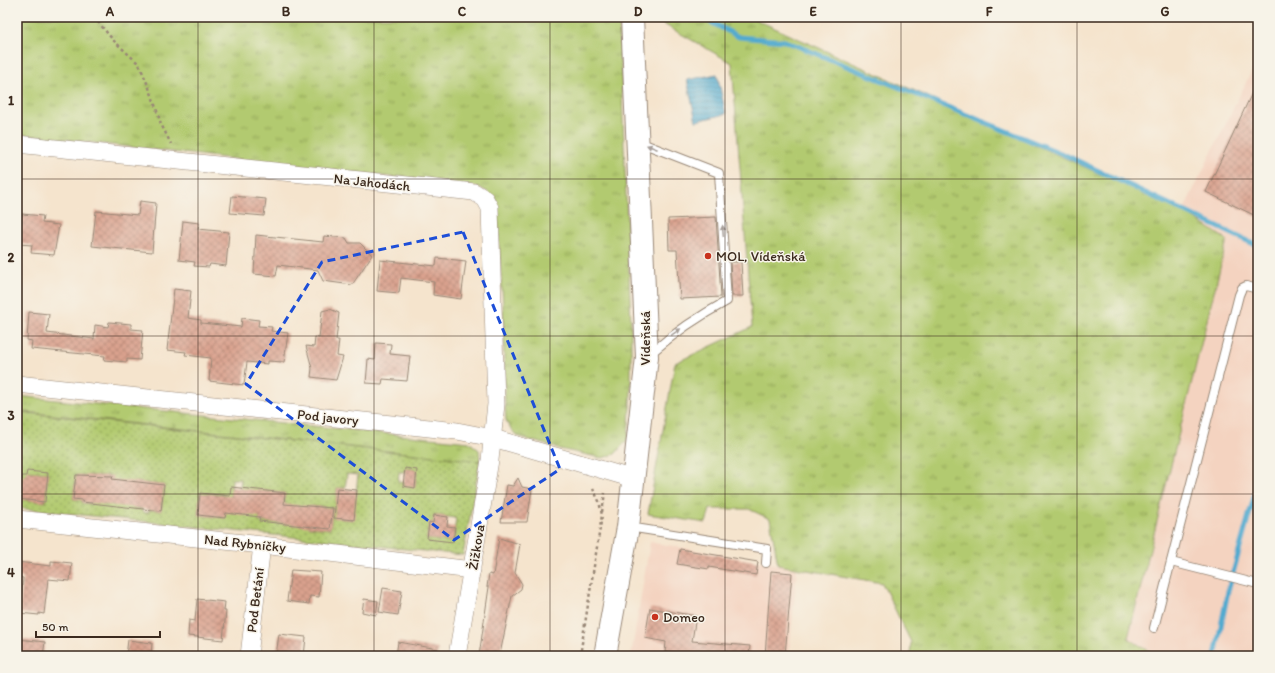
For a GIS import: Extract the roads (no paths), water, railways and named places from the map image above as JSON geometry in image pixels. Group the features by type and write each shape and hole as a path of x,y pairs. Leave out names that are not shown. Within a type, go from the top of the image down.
{"main road":[{"name":"Vídeňská","path":"604,656 628,527 647,357 632,17"}],"street":[{"name":"Na Jahodách","path":"17,144 474,192 485,199 490,208 496,404 493,438"},
{"name":"Pod javory","path":"17,384 449,430 493,438 634,479"},
{"name":"Žižkova","path":"457,656 493,438"},
{"name":"Nad Rybníčky","path":"17,519 262,545 472,570"},
{"name":"Pod Betání","path":"249,656 262,545"}],"lane":[{"path":"638,142 719,174 727,301 698,317 672,335 647,357"},
{"path":"1154,628 1239,295 1242,288 1246,286 1258,289"},
{"path":"628,527 767,549 766,562"},
{"path":"1171,562 1258,584"}],"water":[{"path":"717,74 726,114 696,121 687,80"}],"waterway":[{"path":"701,17 739,37 785,41 1063,154 1258,246"},
{"path":"1215,656 1228,591 1258,483"}],"place":[{"name":"MOL, Vídeňská","path":"708,256"},
{"name":"Domeo","path":"655,617"}]}
